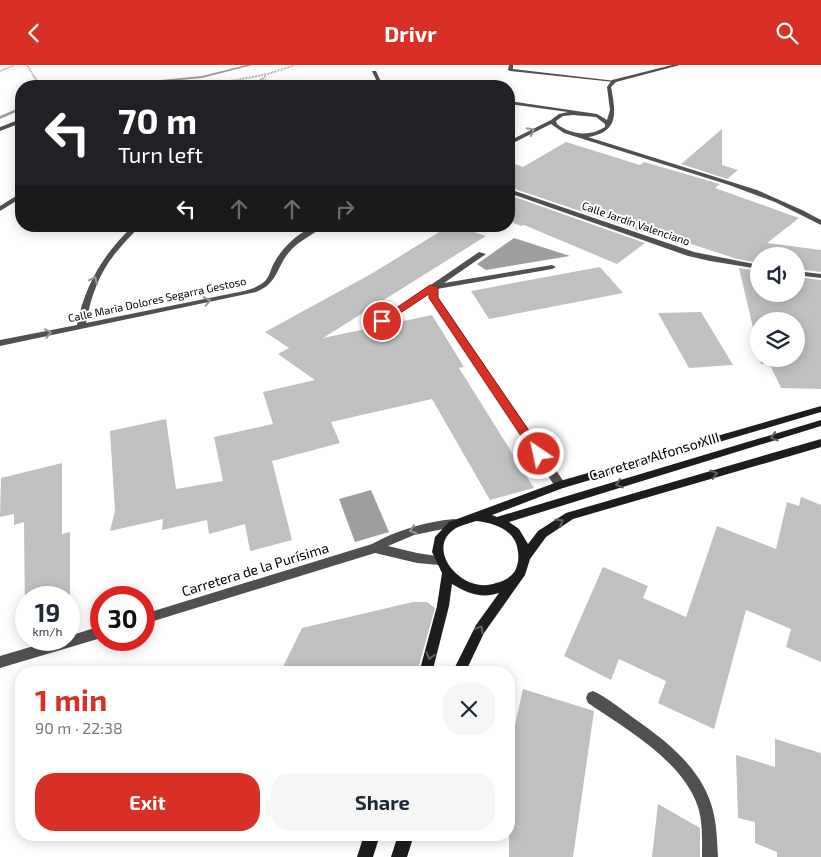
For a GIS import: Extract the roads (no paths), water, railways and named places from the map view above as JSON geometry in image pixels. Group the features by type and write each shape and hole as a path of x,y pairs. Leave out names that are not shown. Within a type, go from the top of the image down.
{"street":[{"path":"511,65 510,70 614,81 678,65"},
{"path":"374,72 378,80"},
{"path":"576,134 586,135 603,132 608,128 613,111 609,107 609,87 614,81"},
{"path":"517,103 589,114 597,116 608,123"},
{"path":"517,103 539,109 555,119"},
{"path":"589,114 599,112"},
{"path":"515,140 555,119 580,113"},
{"path":"555,119 554,125 558,129 749,189 788,205 821,223"},
{"path":"0,129 15,123"},
{"path":"603,132 606,140 618,148"},
{"name":"Calle Jardín Valenciano","path":"515,193 691,254 750,266"},
{"path":"0,209 15,199"},
{"path":"81,327 85,302 94,279 107,257 131,232"},
{"name":"Calle Maria Dolores Segarra Gestoso","path":"0,343 257,289 272,278 279,260 292,244 311,232"},
{"path":"382,321 482,254"},
{"path":"433,287 552,267"},
{"path":"805,274 821,276"},
{"path":"433,287 434,298 560,485"},
{"path":"518,577 496,589 482,590 469,588 447,574 438,560 437,549 440,539 454,523 476,517 560,485 821,409"},
{"name":"Carretera Alfonso XIII","path":"497,521 821,423"},
{"path":"525,556 542,533 570,516 821,443"},
{"path":"462,666 480,629 518,577 523,567 525,556 523,545 517,535 508,527 497,521 476,517"},
{"name":"Carretera de la Purísima","path":"155,616 375,548 399,534 426,526 454,523"},
{"path":"375,548 417,558 438,560"},
{"path":"427,666 443,606 447,574"},
{"path":"0,662 90,635"},
{"path":"593,698 663,749 681,766 705,805 709,823 710,857"},
{"path":"365,857 370,841"},
{"path":"399,857 404,841"}],"waterway":[{"path":"168,80 202,77 251,65"},
{"path":"0,118 15,111"}]}
